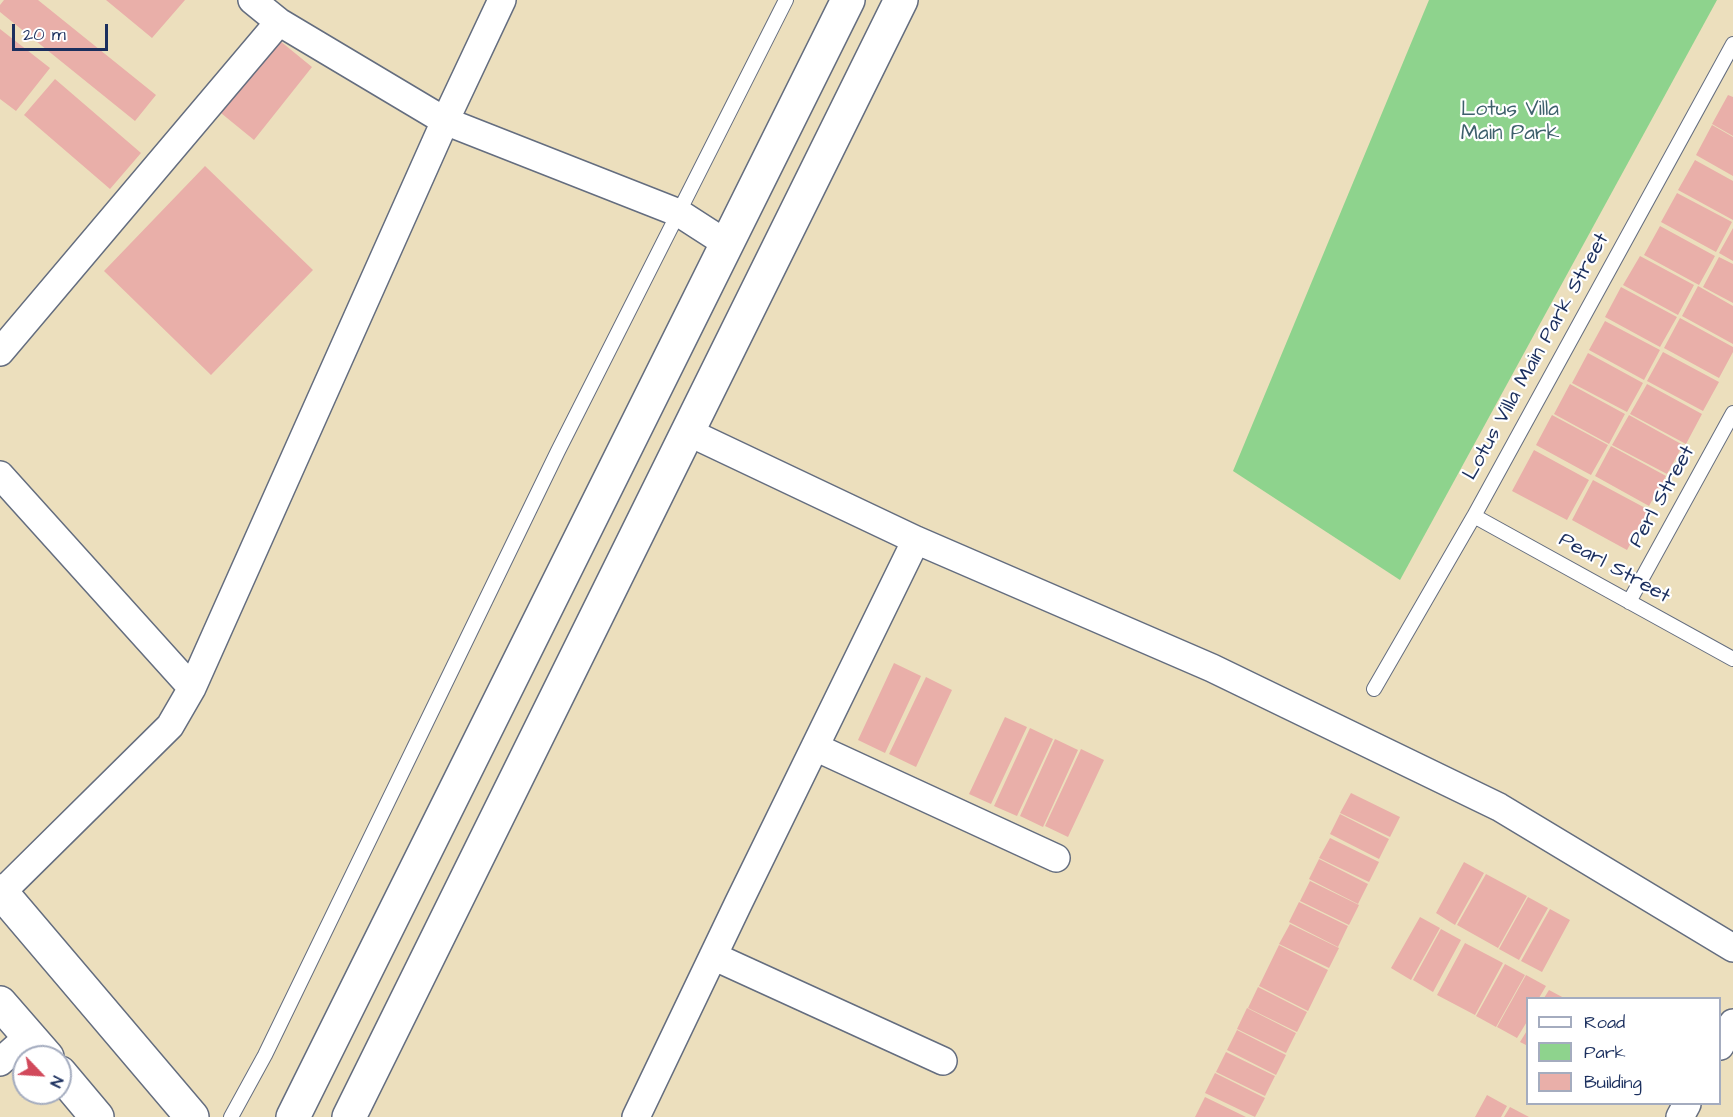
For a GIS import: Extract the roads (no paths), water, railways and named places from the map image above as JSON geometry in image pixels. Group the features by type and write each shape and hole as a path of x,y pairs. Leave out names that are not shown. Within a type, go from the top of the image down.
{"street":[{"path":"252,0 279,22 445,120 679,213 727,244"},
{"path":"192,1117 0,893 170,726 192,688 445,120 502,0"},
{"path":"293,1117 848,0"},
{"path":"349,1117 901,0"},
{"path":"0,352 279,22"},
{"path":"688,432 916,540 1212,669 1499,807 1733,947"},
{"path":"0,475 192,688"},
{"path":"636,1117 916,540"},
{"path":"815,747 1056,858"},
{"path":"713,956 943,1061"},
{"path":"0,1003 37,1045"},
{"path":"1721,1043 1733,1023"},
{"path":"72,1087 97,1117"}],"lane":[{"path":"231,1117 265,1055 553,462 786,0"},
{"name":"Lotus Villa Main Park Street","path":"1374,689 1474,516 1733,44"},
{"name":"Perl Street","path":"1629,602 1733,413"},
{"name":"Pearl Street","path":"1474,516 1733,659"}],"park label":[{"name":"Lotus Villa Main Park","path":"1510,123"}]}
